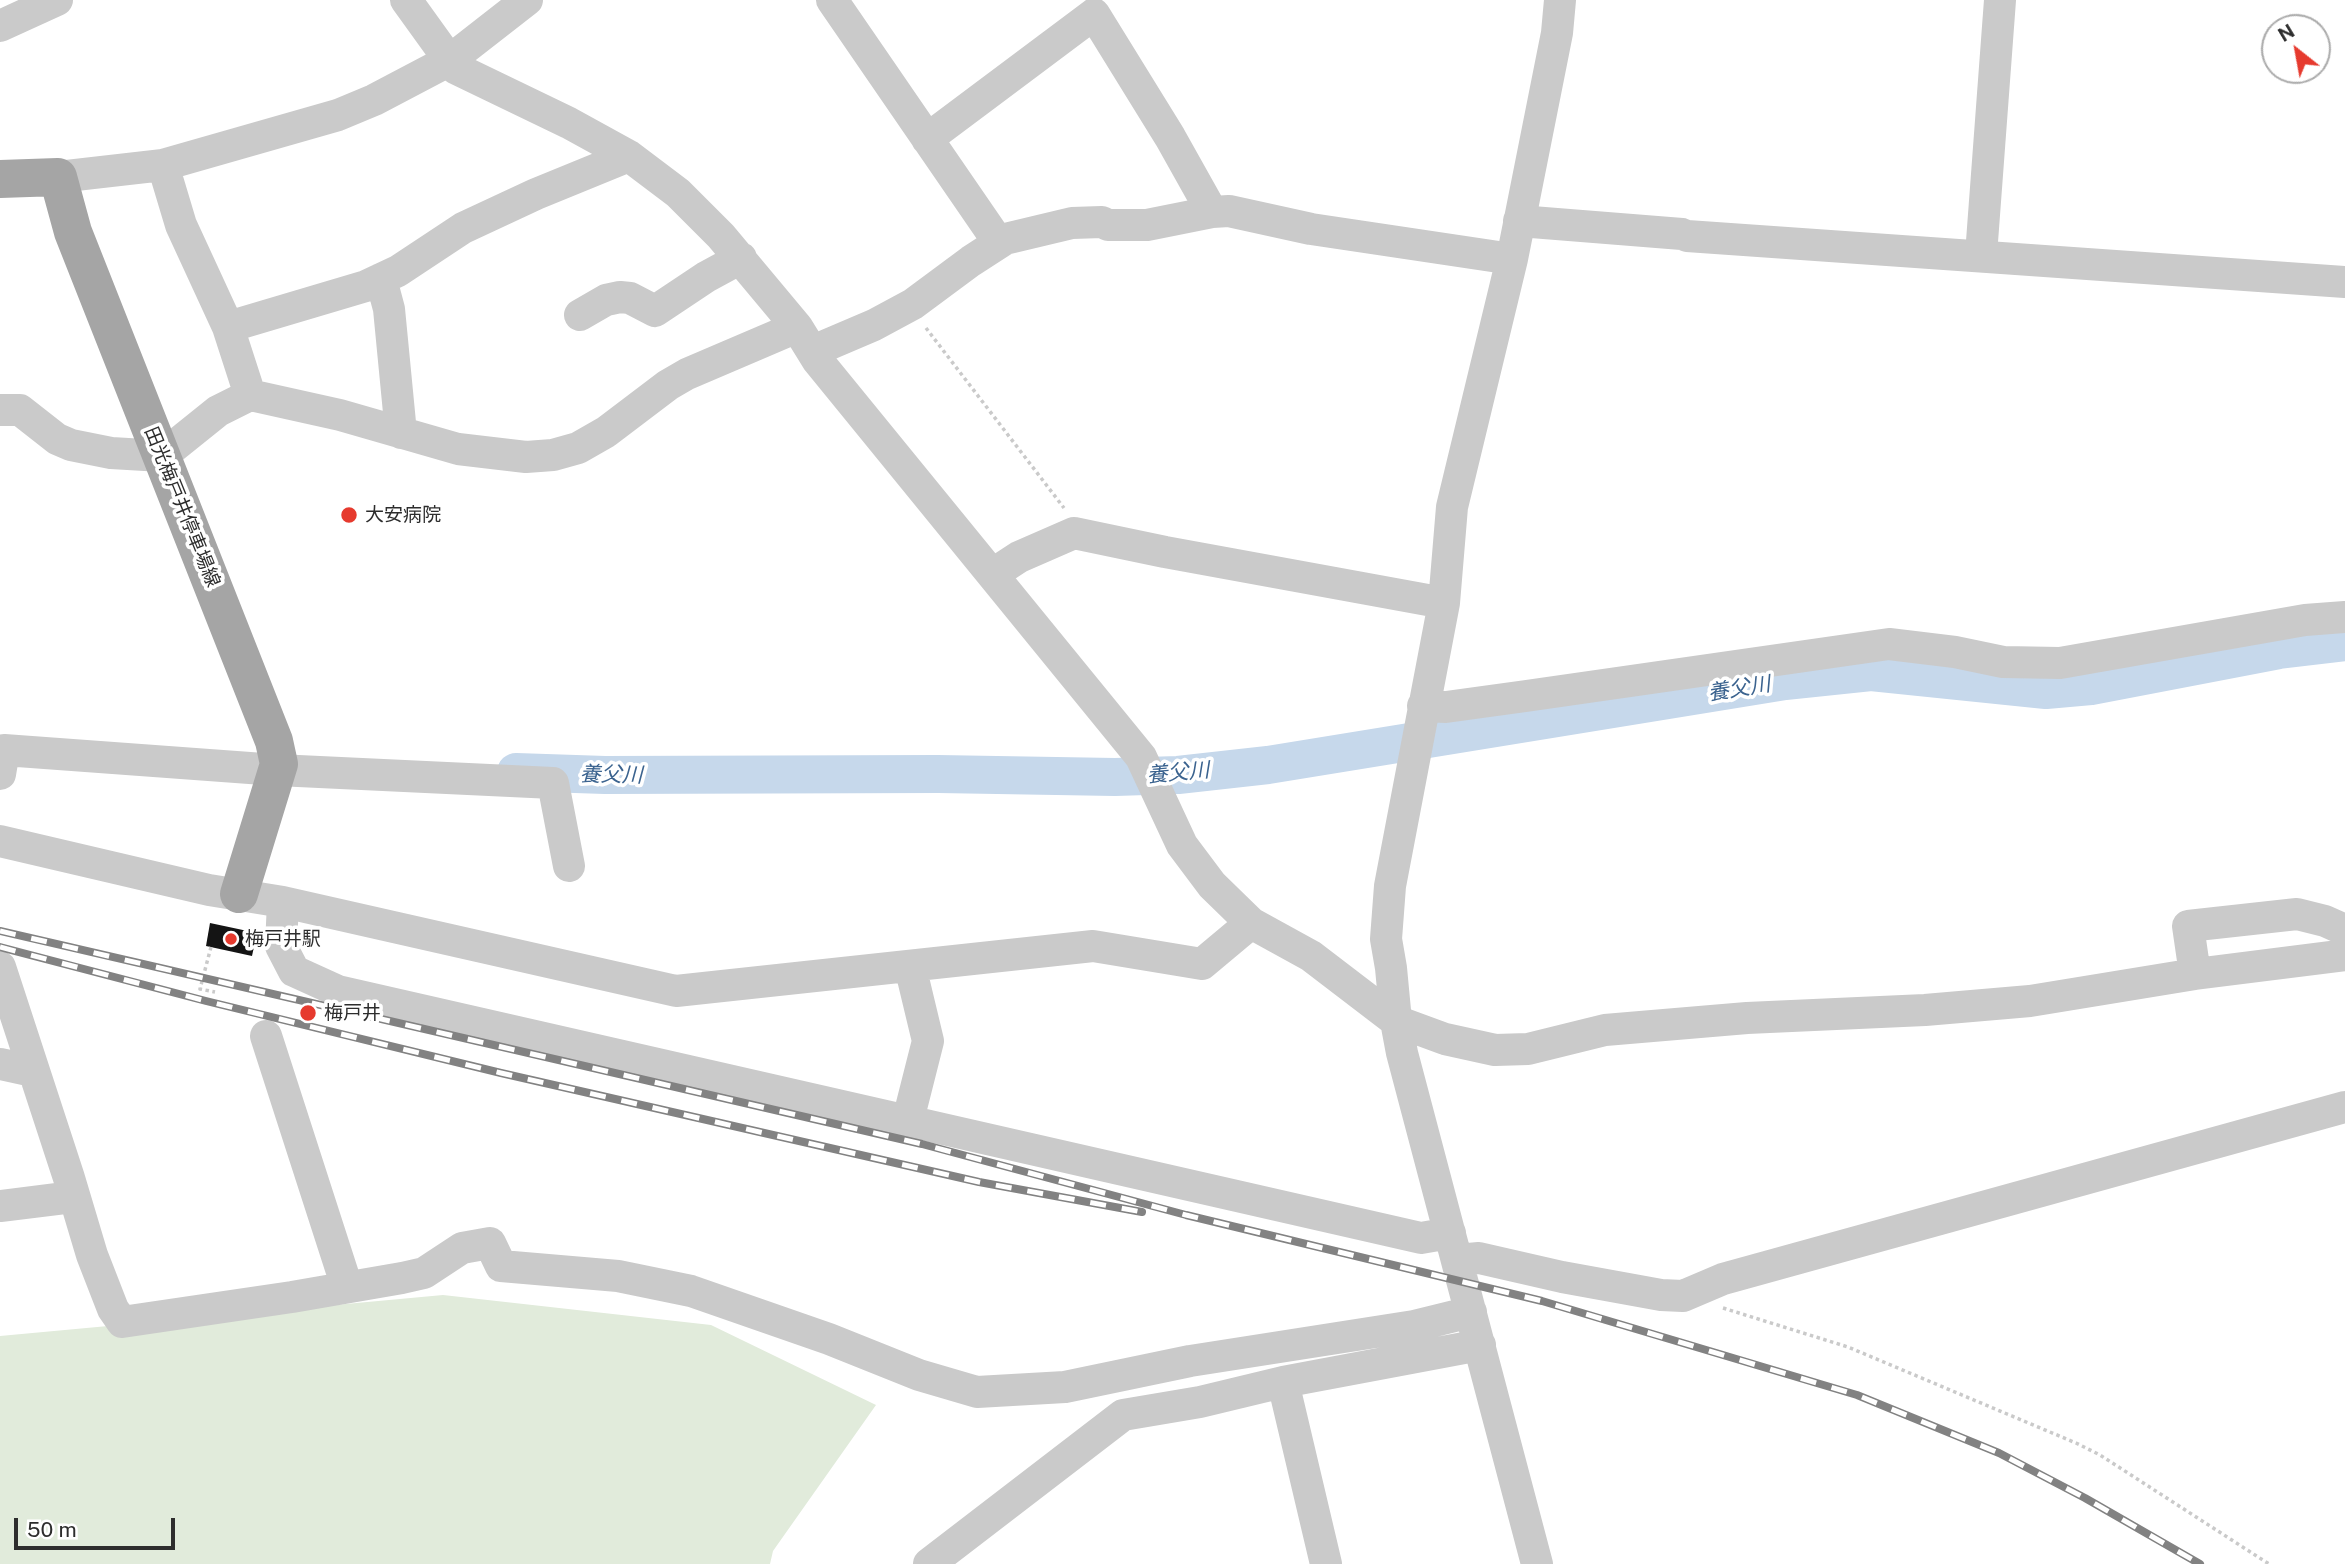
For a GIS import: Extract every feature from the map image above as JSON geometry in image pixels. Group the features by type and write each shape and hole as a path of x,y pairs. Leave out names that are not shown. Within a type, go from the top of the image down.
{"main road":[{"path":"0,179 58,177"},
{"name":"田光梅戸井停車場線","path":"58,177 74,232 277,758"},
{"path":"239,894 277,758"}],"street":[{"path":"0,26 57,0"},
{"path":"406,0 455,68 569,123 629,156 678,193 741,258 805,339 818,362 1141,757 1182,845 1212,885 1251,923 1311,956 1396,1021 1458,1042 1495,1050 1528,1049 1605,1030 1747,1018 2030,1002 2196,974 2345,955"},
{"path":"58,177 163,166 338,115 374,100 450,60 527,0"},
{"path":"832,0 999,243"},
{"path":"1537,1564 1402,1053 1386,939 1387,909 1444,603 1452,507 1512,260 1557,33 1560,0"},
{"path":"1981,255 2000,0"},
{"path":"927,139 1094,14 1212,212"},
{"path":"228,327 328,298 381,279 398,271 463,228 536,194 629,156"},
{"path":"163,166 180,225 228,327 250,395"},
{"path":"0,410 20,410 57,439 71,445 111,453 162,456 218,411 250,395 340,415 458,449 526,457 578,448 606,432 668,385 687,374 805,339 874,325 914,304 1005,239 1072,223 1147,225 1228,211 1311,229 1512,260"},
{"path":"1519,221 1687,236 2345,282"},
{"path":"580,315 606,300 620,297 630,298 655,311 706,277 741,258"},
{"path":"381,279 389,309 401,433"},
{"path":"993,574 1019,557 1074,533 1444,603"},
{"path":"1422,712 1791,656 1889,644 1955,652 2003,662 2060,663 2305,620 2345,617"},
{"path":"0,774 4,750 277,758 553,783 569,866"},
{"path":"0,841 209,890 283,902 676,991 1093,946 1202,964 1251,923"},
{"path":"283,902 281,946 294,971 338,990 1421,1238 1453,1246 1479,1258 1661,1295 1683,1296 1723,1279 2345,1107"},
{"path":"2196,974 2188,926 2297,914 2326,921 2345,930"},
{"path":"908,1120 928,1041 910,966"},
{"path":"0,967 92,1255 113,1309 122,1322 424,1273 463,1248 490,1243 501,1266 618,1276 691,1291 829,1339 919,1375 977,1392 1065,1387 1190,1360 1414,1326 1471,1312"},
{"path":"266,1036 347,1287"},
{"path":"0,1064 33,1071"},
{"path":"0,1206 73,1197"},
{"path":"929,1564 1123,1415 1480,1345"},
{"path":"1283,1382 1326,1564"}],"path":[{"path":"914,304 925,326 1069,514 1074,533"},
{"path":"211,947 200,989 215,992"},
{"path":"1683,1296 1848,1347 2076,1443 2100,1455 2269,1564"}],"green space":[{"path":"443,1295 711,1325 876,1405 773,1551 770,1564 0,1564 0,1336"}],"building":[{"name":"梅戸井駅","path":"210,923 257,933 252,956 206,946"}],"waterway":[{"name":"養父川","path":"516,772 605,775 1178,775 1268,765 1785,681 1871,672 2046,690 2091,686 2279,650 2345,642"}],"railway":[{"path":"0,931 922,1144 1186,1215 1542,1301 1857,1395 1999,1453 2085,1498 2200,1564"},
{"path":"0,947 206,1001 501,1073 979,1182 1142,1212"}],"place":[{"name":"大安病院","path":"349,515"},
{"name":"梅戸井駅","path":"231,939"},
{"name":"梅戸井","path":"308,1013"}]}
